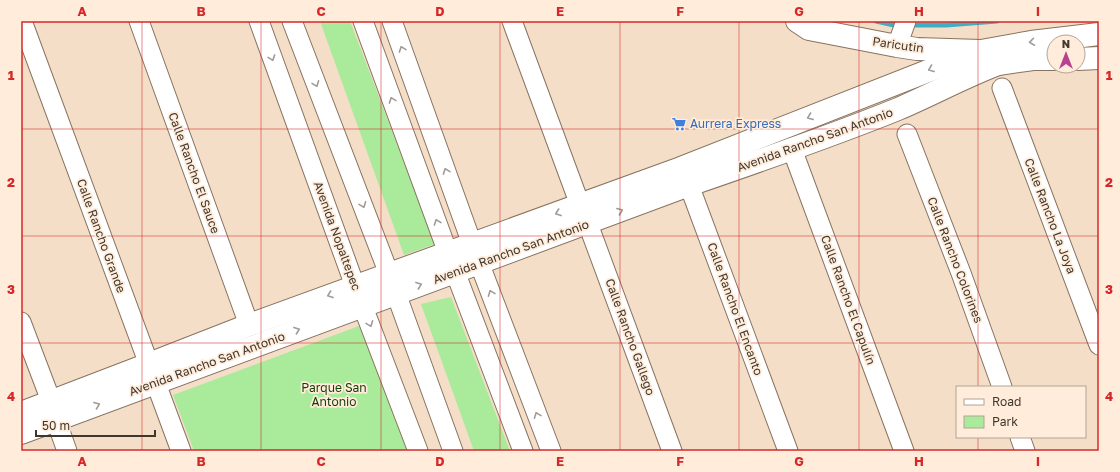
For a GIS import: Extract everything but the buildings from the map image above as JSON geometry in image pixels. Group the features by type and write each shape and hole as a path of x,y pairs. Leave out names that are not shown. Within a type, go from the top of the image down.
{"street":[{"name":"Calle Rancho Grande","path":"22,21 181,451"},
{"name":"Calle Rancho El Sauce","path":"139,21 249,325"},
{"name":"Avenida Nopaltepec","path":"258,21 359,296 418,451"},
{"path":"292,21 392,284 453,451"},
{"path":"363,21 523,451"},
{"path":"392,21 476,254 551,451"},
{"name":"Calle Rancho Gallego","path":"512,21 672,451"},
{"name":"Paricutin","path":"797,21 809,28 902,32 917,49 981,51"},
{"path":"981,51 1031,42 1099,34"},
{"name":"Avenida Rancho San Antonio","path":"21,433 53,411 685,176 949,62 981,51"},
{"path":"981,51 998,64"},
{"path":"1086,59 1099,58"},
{"name":"Avenida Rancho San Antonio","path":"685,176 792,149 898,109 998,64 1033,59 1046,59"},
{"name":"Calle Rancho La Joya","path":"1002,88 1099,345"},
{"name":"Calle Rancho Colorines","path":"906,134 961,274 1002,386"},
{"name":"Calle Rancho El Capulín","path":"792,149 904,451"},
{"name":"Calle Rancho El Encanto","path":"685,176 788,451"},
{"name":"Avenida Rancho San Antonio","path":"152,374 249,325 359,296"},
{"path":"21,322 68,451"},
{"name":"Avenida Rancho San Antonio","path":"21,413 53,411"},
{"path":"1020,438 1025,451"}],"green space":[{"path":"320,21 350,21 435,244 404,255"},
{"path":"451,297 510,451 474,451 421,304"},
{"name":"Parque San Antonio","path":"367,323 414,451 194,451 173,395"}],"waterway":[{"path":"876,21 900,25"},
{"path":"908,25 946,25 997,21"}],"place":[{"name":"Aurrera Express","path":"679,124"}]}
